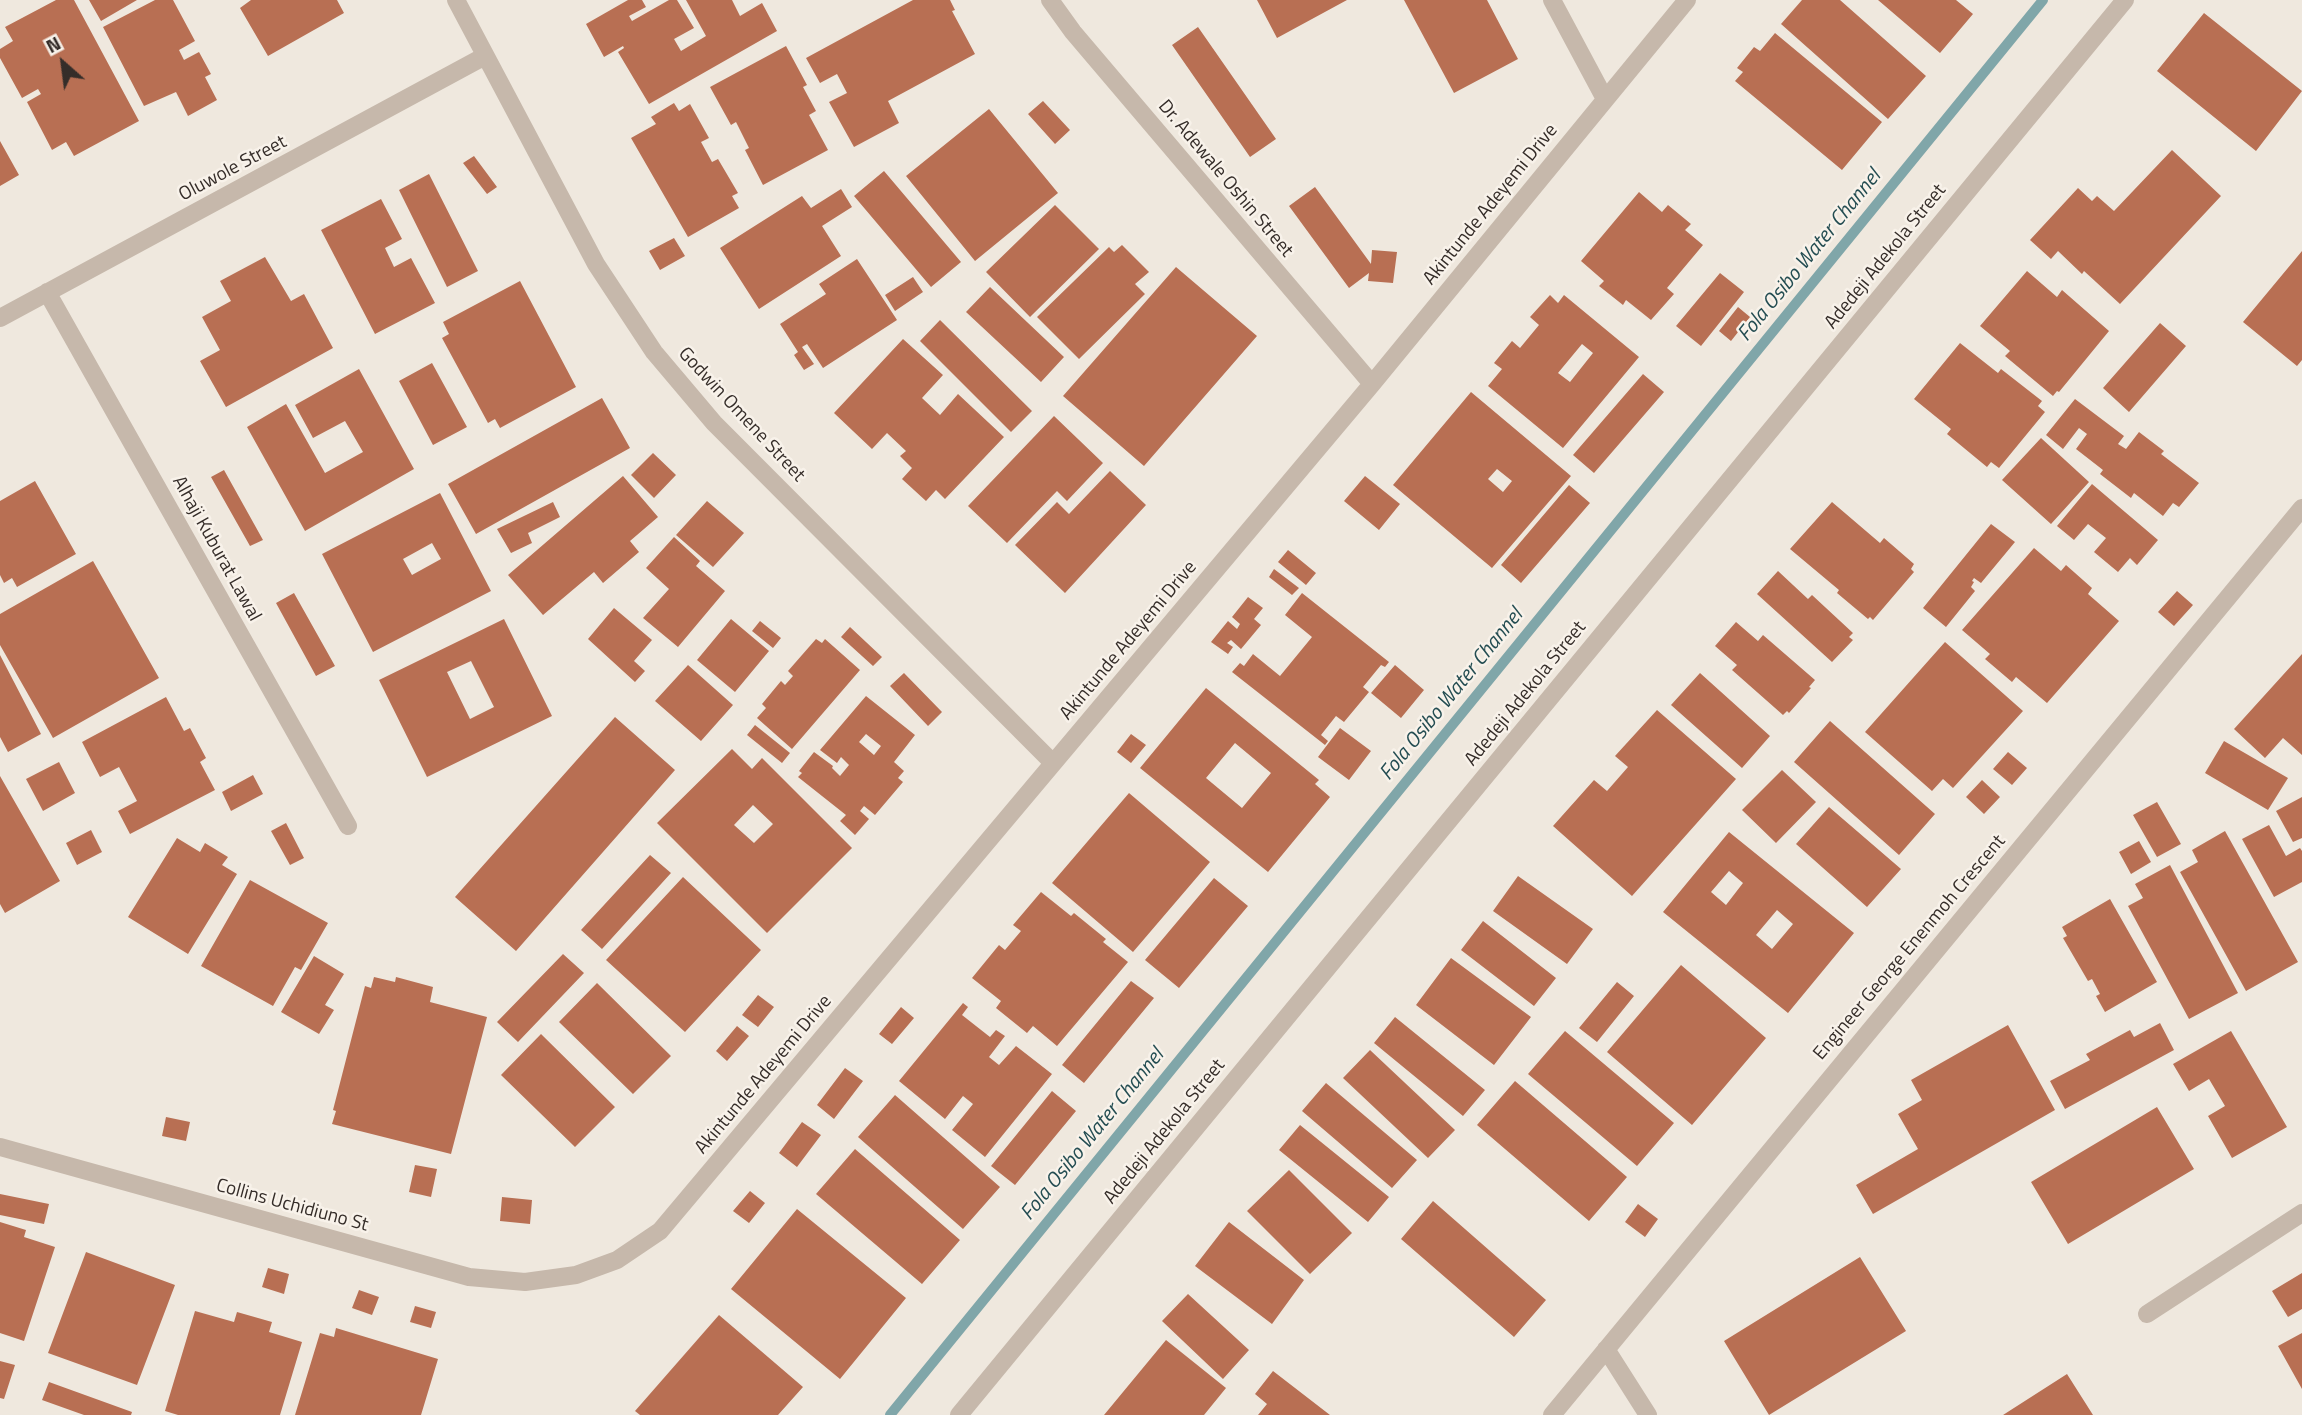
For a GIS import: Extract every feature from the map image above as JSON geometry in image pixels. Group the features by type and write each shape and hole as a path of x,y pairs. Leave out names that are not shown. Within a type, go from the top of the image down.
{"street":[{"name":"Godwin Omene Street","path":"456,0 596,264 654,352 714,423 1053,763"},
{"name":"Dr. Adewale Oshin Street","path":"1050,0 1073,32 1372,384"},
{"path":"1552,0 1605,99"},
{"name":"Akintunde Adeyemi Drive","path":"576,1275 617,1260 660,1231 1372,384 1686,0"},
{"name":"Adedeji Adekola Street","path":"959,1415 2125,0"},
{"name":"Oluwole Street","path":"0,318 485,56"},
{"name":"Alhaji Kuburat Lawal","path":"47,292 348,826"},
{"name":"Engineer George Enenmoh Crescent","path":"1552,1415 2302,508"},
{"name":"Collins Uchidiuno St","path":"0,1147 469,1277 525,1282 576,1275"},
{"path":"2147,1314 2302,1213"},
{"path":"1606,1349 1648,1415"}],"building":[{"path":"56,0 74,0 139,121 74,156 66,142 52,150 27,102 41,94 38,89 22,98 0,58 0,49 13,41 5,27"},
{"path":"89,0 137,0 101,21"},
{"path":"155,0 173,0 195,41 179,50 184,60 199,52 211,74 205,77 217,100 188,116 176,92 144,106 103,27"},
{"path":"251,0 337,0 344,13 268,56 240,8"},
{"path":"628,0 642,0 646,7 629,16 632,21 669,0 677,0 694,28 674,39 681,51 706,36 686,0 732,0 740,16 762,3 777,31 649,104 618,52 623,46 604,57 586,24"},
{"path":"913,0 950,0 955,10 952,11 975,54 888,101 899,123 854,147 829,102 847,93 837,74 820,83 806,58"},
{"path":"1257,0 1347,0 1277,38"},
{"path":"1404,0 1487,0 1518,59 1454,93"},
{"path":"1802,0 1840,0 1926,76 1888,119 1781,24"},
{"path":"1878,0 1956,0 1973,14 1940,53"},
{"path":"2204,13 2302,91 2256,151 2157,71"},
{"path":"1198,27 1276,139 1250,157 1172,45"},
{"path":"1775,33 1882,122 1842,170 1735,81 1743,72 1737,68 1754,47 1760,51"},
{"path":"786,46 807,85 803,87 816,111 809,115 828,150 763,185 745,150 749,148 736,122 731,125 710,87"},
{"path":"1043,101 1070,130 1055,144 1028,114"},
{"path":"674,103 679,111 690,104 709,138 701,142 712,162 718,159 738,193 732,196 739,208 688,237 631,138 656,124 651,117"},
{"path":"989,109 1058,193 975,261 906,176"},
{"path":"0,141 19,175 0,186"},
{"path":"2172,150 2221,196 2120,304 2058,251 2051,259 2030,240 2078,188 2092,201 2097,196 2114,211"},
{"path":"474,156 497,187 487,194 463,163"},
{"path":"884,171 961,262 931,287 854,196"},
{"path":"429,174 478,271 447,287 399,190"},
{"path":"1315,187 1371,264 1372,250 1397,252 1393,283 1368,281 1369,273 1349,288 1289,206"},
{"path":"841,189 852,207 822,226 841,256 759,309 720,248 802,196 811,208"},
{"path":"1639,192 1662,212 1668,205 1691,224 1685,230 1703,245 1667,288 1674,294 1651,320 1626,300 1623,305 1599,286 1604,281 1581,261"},
{"path":"381,199 402,239 385,248 394,267 411,258 435,303 375,334 321,230"},
{"path":"1055,205 1099,249 1030,317 986,272"},
{"path":"674,238 685,256 660,270 649,251"},
{"path":"1122,245 1149,272 1135,284 1145,294 1079,359 1037,317 1109,247 1114,252"},
{"path":"2302,251 2302,360 2297,366 2243,322"},
{"path":"265,257 291,301 304,294 333,348 226,407 200,361 220,350 202,317 231,301 220,281"},
{"path":"857,259 897,320 823,368 807,344 802,347 814,364 804,370 794,355 798,352 780,324 826,294 819,284"},
{"path":"1176,267 1257,336 1144,466 1063,396"},
{"path":"2027,271 2057,297 2062,290 2109,331 2053,396 2005,356 2010,351 1980,326"},
{"path":"1720,273 1744,292 1701,346 1676,326"},
{"path":"913,277 923,292 895,311 885,295"},
{"path":"520,281 576,387 500,428 495,419 488,423 442,338 449,334 443,322"},
{"path":"990,287 1064,357 1041,382 966,312"},
{"path":"1550,295 1558,303 1564,295 1639,357 1563,448 1488,386 1502,369 1494,363 1512,341 1520,348 1539,325 1530,317","holes":["1582,344 1593,353 1570,382 1558,373"]},
{"path":"1738,307 1750,317 1731,341 1719,331"},
{"path":"940,320 1032,411 1011,432 920,341"},
{"path":"2160,323 2186,346 2129,412 2103,388"},
{"path":"903,339 943,375 922,398 940,415 958,394 1004,437 945,499 936,490 926,501 902,479 912,468 900,456 906,451 887,433 872,449 834,413"},
{"path":"1960,343 1998,373 2001,369 2042,401 2038,406 2045,412 1999,468 1991,462 1987,467 1947,434 1951,429 1914,399"},
{"path":"432,363 467,427 433,445 399,381"},
{"path":"359,369 414,469 305,531 247,427 286,404 325,473 363,452 345,421 313,438 295,405"},
{"path":"1643,374 1664,392 1594,473 1573,455"},
{"path":"1471,392 1571,476 1492,568 1393,485","holes":["1497,469 1512,481 1503,492 1488,479"]},
{"path":"602,398 630,448 476,534 448,484"},
{"path":"2075,399 2124,436 2118,444 2126,449 2139,432 2164,451 2161,454 2199,483 2179,507 2173,503 2163,516 2134,493 2131,498 2100,474 2103,470 2076,449 2087,434 2079,428 2063,449 2046,435"},
{"path":"1054,416 1103,463 1067,501 1057,491 1007,543 968,506"},
{"path":"2041,438 2089,482 2051,524 2002,480"},
{"path":"653,453 676,475 654,498 631,475"},
{"path":"224,470 263,540 250,546 211,477"},
{"path":"1110,471 1146,505 1065,593 1015,545 1057,502 1069,514"},
{"path":"623,476 658,517 630,541 639,552 603,583 594,572 543,615 508,575"},
{"path":"1365,476 1400,504 1379,530 1344,501"},
{"path":"35,481 76,554 17,587 12,578 4,583 0,575 0,501"},
{"path":"2092,484 2158,540 2137,565 2130,558 2118,572 2094,552 2106,538 2088,524 2074,540 2057,526"},
{"path":"1569,485 1590,503 1521,583 1501,565"},
{"path":"440,493 491,591 373,652 322,554","holes":["432,543 441,559 412,575 403,559"]},
{"path":"707,501 744,533 713,567 676,535"},
{"path":"553,502 560,517 528,533 532,543 511,553 497,529"},
{"path":"1832,502 1880,543 1884,538 1914,564 1911,569 1914,572 1873,620 1870,617 1868,619 1837,593 1839,590 1790,549"},
{"path":"1991,524 2015,542 1981,583 1974,578 1971,587 1975,591 1946,627 1923,608"},
{"path":"674,537 700,561 696,566 725,591 678,647 643,618 669,589 646,568"},
{"path":"2034,548 2061,571 2066,565 2092,588 2088,594 2119,621 2047,703 2016,677 2012,682 1985,659 1990,654 1962,630"},
{"path":"1288,550 1316,573 1306,585 1278,562"},
{"path":"93,561 159,678 53,738 0,645 0,614"},
{"path":"1274,569 1299,588 1292,595 1269,577"},
{"path":"1778,571 1808,599 1812,595 1853,633 1849,637 1853,640 1832,662 1757,594"},
{"path":"2177,591 2193,605 2174,626 2158,612"},
{"path":"294,593 335,666 316,676 276,603"},
{"path":"1302,593 1389,662 1385,667 1381,665 1363,687 1369,692 1344,722 1336,716 1321,735 1328,741 1325,745 1232,672 1240,663 1244,666 1253,654 1280,676 1312,637 1285,615"},
{"path":"1248,597 1263,608 1254,619 1261,625 1241,649 1231,640 1227,643 1233,647 1228,654 1211,642 1228,621 1237,629 1240,624 1232,617"},
{"path":"614,608 652,640 634,661 645,671 635,682 588,639"},
{"path":"504,619 552,716 427,777 379,680","holes":["471,661 494,707 470,719 447,672"]},
{"path":"731,619 769,651 735,692 697,660"},
{"path":"760,621 781,638 773,648 752,631"},
{"path":"1736,622 1758,641 1763,635 1815,680 1789,713 1787,711 1783,715 1732,670 1737,665 1715,646"},
{"path":"850,627 882,657 873,666 841,637"},
{"path":"816,639 822,643 825,639 860,670 792,749 757,718 766,708 762,704 781,681 785,685 793,676 788,671"},
{"path":"1945,642 2023,711 1953,788 1943,779 1932,791 1865,732"},
{"path":"2302,654 2302,755 2283,738 2265,758 2234,729"},
{"path":"0,655 41,734 8,752 0,737"},
{"path":"688,665 733,705 701,741 655,701"},
{"path":"1395,665 1424,690 1401,718 1371,693"},
{"path":"904,673 942,712 928,726 890,686"},
{"path":"1700,673 1770,736 1742,768 1671,705"},
{"path":"1206,688 1319,780 1315,784 1330,797 1268,872 1140,768","holes":["1235,743 1271,773 1242,808 1206,778"]},
{"path":"866,696 915,735 894,762 904,771 898,778 903,782 875,815 864,806 860,811 869,819 855,835 840,821 846,815 798,777 802,773 799,771 814,752 833,766 840,776 849,765 841,757 837,763 820,750","holes":["866,734 881,746 874,755 859,742"]},
{"path":"166,697 184,731 190,728 206,758 200,762 215,790 130,834 118,811 137,801 119,767 100,777 82,742"},
{"path":"1657,710 1736,779 1632,896 1553,826 1594,780 1607,791 1628,767 1615,756"},
{"path":"615,717 675,770 516,951 455,897"},
{"path":"1830,721 1935,814 1899,855 1794,762"},
{"path":"755,725 790,753 782,763 747,735"},
{"path":"1340,728 1371,751 1349,780 1318,757"},
{"path":"1131,734 1146,745 1131,763 1117,752"},
{"path":"2224,741 2288,778 2268,810 2205,773"},
{"path":"732,749 752,769 762,758 852,848 767,933 657,823","holes":["753,805 773,824 754,843 734,825"]},
{"path":"2008,752 2027,768 2012,785 1993,769"},
{"path":"59,762 75,793 43,811 26,779"},
{"path":"1782,770 1816,802 1776,843 1742,810"},
{"path":"253,775 263,794 231,811 222,792"},
{"path":"0,776 60,881 5,913 0,904"},
{"path":"1982,780 2000,797 1984,814 1966,797"},
{"path":"1129,793 1210,862 1133,952 1052,883"},
{"path":"2302,797 2302,838 2293,842 2276,811"},
{"path":"2157,802 2181,844 2157,857 2133,815"},
{"path":"1829,807 1901,869 1867,907 1796,844"},
{"path":"286,823 304,858 290,865 271,831"},
{"path":"2269,825 2286,856 2300,848 2302,851 2302,882 2274,897 2242,839"},
{"path":"91,830 102,852 77,865 66,843"},
{"path":"2225,831 2298,962 2246,991 2180,872 2198,862 2192,850"},
{"path":"1729,832 1854,933 1788,1013 1663,912","holes":["1729,871 1743,883 1726,905 1711,892","1777,910 1793,924 1772,949 1756,935"]},
{"path":"177,838 200,852 205,843 228,857 222,865 237,874 188,954 128,917"},
{"path":"2139,841 2151,862 2131,874 2119,852"},
{"path":"650,855 671,873 602,949 581,930"},
{"path":"2170,865 2238,993 2189,1019 2128,906 2143,898 2135,884"},
{"path":"1518,876 1593,929 1567,964 1493,911"},
{"path":"683,877 761,950 685,1032 606,960"},
{"path":"1214,878 1248,906 1179,988 1145,960"},
{"path":"250,880 328,923 301,970 295,967 273,1006 201,966"},
{"path":"1041,892 1071,916 1074,913 1106,939 1103,942 1128,962 1057,1046 1033,1026 1027,1033 996,1008 1001,1001 972,978 999,945 1005,950 1021,931 1013,925"},
{"path":"2110,899 2157,982 2105,1012 2096,996 2100,994 2092,979 2088,981 2063,938 2067,936 2062,927"},
{"path":"1483,921 1556,978 1534,1006 1461,950"},
{"path":"563,954 584,973 518,1042 497,1022"},
{"path":"314,956 344,974 325,1005 334,1010 319,1034 281,1012"},
{"path":"1451,958 1531,1017 1494,1065 1416,1005"},
{"path":"1681,965 1766,1038 1692,1125 1607,1052"},
{"path":"374,977 395,982 396,977 433,987 430,1002 487,1017 451,1154 332,1124 336,1111 333,1110 365,986 371,988"},
{"path":"1131,981 1154,998 1084,1083 1062,1065"},
{"path":"1617,982 1634,996 1597,1042 1579,1028"},
{"path":"597,983 671,1056 633,1094 559,1022"},
{"path":"758,995 774,1007 758,1027 742,1015"},
{"path":"963,1003 968,1007 962,1015 990,1037 996,1030 1005,1036 989,1057 999,1065 1016,1046 1052,1074 985,1157 952,1130 973,1104 963,1096 945,1119 899,1081"},
{"path":"901,1007 914,1018 892,1044 879,1034"},
{"path":"1395,1017 1485,1090 1463,1116 1374,1043"},
{"path":"2160,1023 2174,1050 2065,1109 2050,1081 2090,1060 2086,1054 2130,1030 2134,1037"},
{"path":"2008,1025 2055,1110 1873,1214 1856,1185 1918,1149 1898,1114 1922,1100 1911,1080"},
{"path":"737,1026 749,1036 727,1061 716,1051"},
{"path":"1565,1031 1674,1123 1637,1166 1528,1074"},
{"path":"2231,1031 2287,1127 2232,1158 2208,1116 2225,1106 2209,1079 2189,1091 2173,1064"},
{"path":"541,1034 615,1107 575,1147 501,1075"},
{"path":"1370,1050 1455,1130 1428,1158 1343,1078"},
{"path":"845,1068 863,1081 834,1119 817,1105"},
{"path":"1515,1081 1627,1177 1589,1221 1477,1125"},
{"path":"1326,1083 1417,1160 1392,1188 1302,1111"},
{"path":"1052,1091 1076,1111 1015,1185 991,1166"},
{"path":"895,1095 1000,1187 963,1229 858,1137"},
{"path":"2157,1107 2194,1169 2068,1244 2031,1182"},
{"path":"166,1117 190,1122 186,1141 162,1136"},
{"path":"802,1122 821,1135 797,1167 779,1153"},
{"path":"1300,1125 1389,1197 1368,1222 1279,1150"},
{"path":"855,1149 960,1240 922,1284 816,1194"},
{"path":"415,1165 437,1169 431,1197 409,1192"},
{"path":"1289,1170 1352,1233 1310,1274 1247,1211"},
{"path":"750,1191 765,1203 749,1223 733,1211"},
{"path":"0,1194 49,1204 44,1224 0,1215"},
{"path":"502,1197 532,1200 530,1224 500,1221"},
{"path":"1433,1201 1546,1300 1514,1337 1401,1239"},
{"path":"1638,1204 1658,1219 1645,1237 1625,1222"},
{"path":"797,1209 906,1298 840,1379 731,1289"},
{"path":"0,1222 26,1230 24,1237 55,1247 24,1341 0,1333"},
{"path":"1229,1222 1304,1280 1272,1324 1195,1266"},
{"path":"86,1252 175,1285 137,1385 48,1353"},
{"path":"1860,1257 1906,1331 1769,1415 1724,1341"},
{"path":"268,1268 289,1274 284,1294 262,1287"},
{"path":"2302,1273 2302,1309 2288,1317 2272,1291"},
{"path":"359,1290 379,1297 372,1315 352,1308"},
{"path":"1188,1294 1249,1350 1223,1379 1162,1321"},
{"path":"415,1306 436,1312 431,1328 410,1322"},
{"path":"195,1311 234,1322 237,1312 272,1322 269,1332 302,1342 280,1415 178,1415 165,1411"},
{"path":"719,1315 803,1387 778,1415 640,1415 635,1411"},
{"path":"336,1328 438,1359 421,1415 295,1415 320,1333 334,1337"},
{"path":"2302,1333 2302,1389 2278,1346"},
{"path":"1166,1340 1226,1388 1204,1415 1104,1415"},
{"path":"0,1361 15,1365 4,1399 0,1398"},
{"path":"1273,1371 1330,1415 1258,1415 1267,1404 1255,1394"},
{"path":"2067,1374 2093,1415 2003,1415"},
{"path":"49,1382 132,1412 131,1415 84,1415 42,1400"}],"waterway":[{"name":"Fola Osibo Water Channel","path":"890,1415 2043,0"}]}
